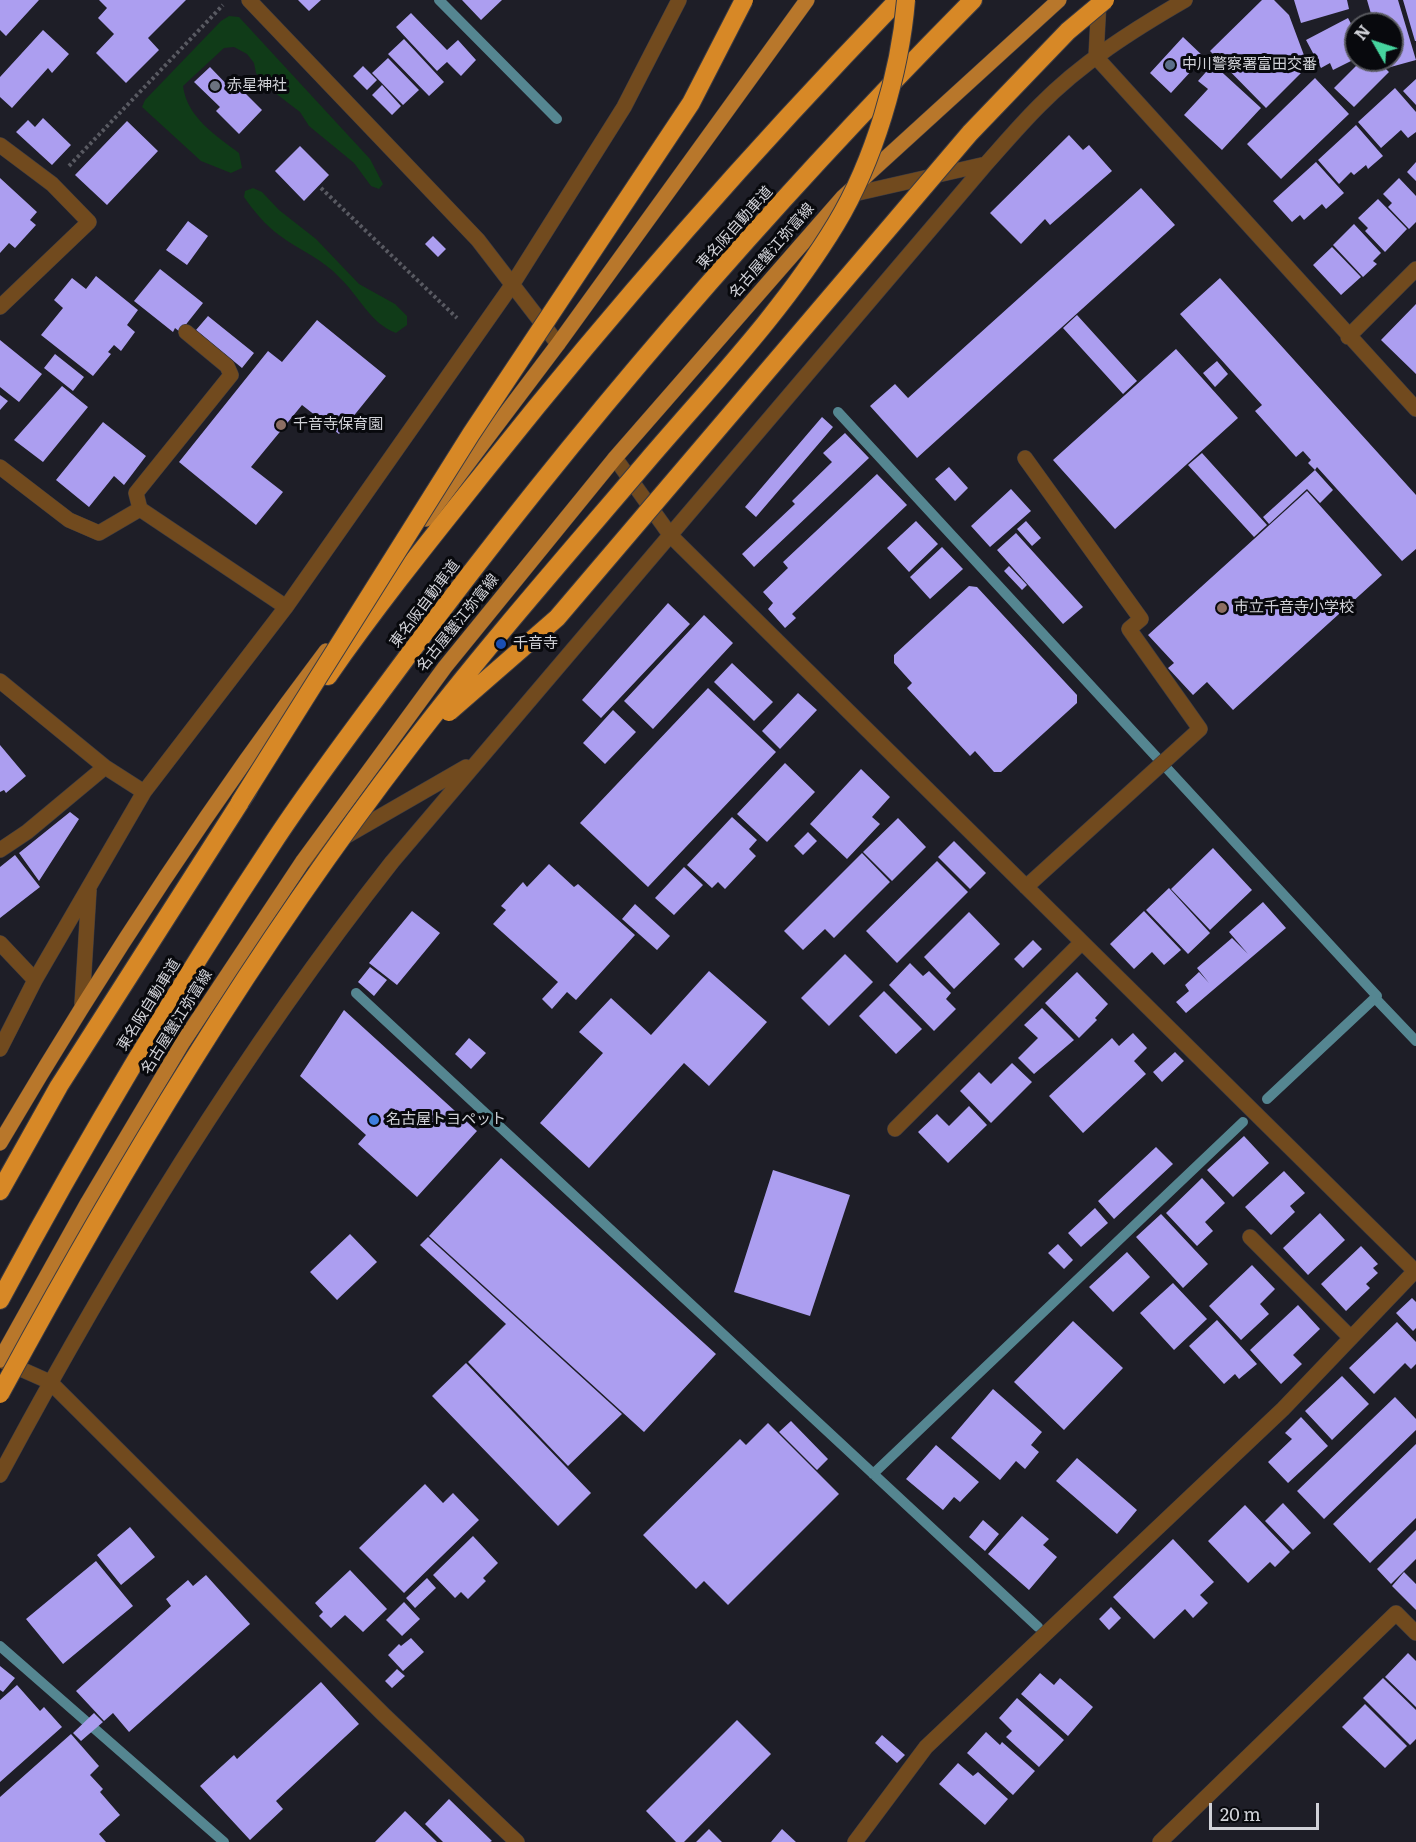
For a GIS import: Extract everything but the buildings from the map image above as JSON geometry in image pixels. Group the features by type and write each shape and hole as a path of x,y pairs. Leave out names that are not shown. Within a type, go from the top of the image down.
{"highway":[{"path":"0,1191 59,1086 471,434 691,104 744,0"},
{"path":"240,802 336,665 418,555 576,357 749,159 898,0"},
{"path":"0,1394 75,1255 155,1121 280,928 410,747 547,578 751,340 799,278 837,222 864,168 881,116 896,66 906,0"},
{"name":"東名阪自動車道","path":"0,1300 112,1098 274,841 451,598 592,419 680,315 872,103 973,0"},
{"path":"410,747 557,618 970,134 1060,39 1105,0"}],"main road":[{"path":"0,1143 82,1004 199,826 279,715 558,344 807,0"},
{"name":"名古屋蟹江弥富線","path":"0,1359 87,1202 183,1042 303,861 445,667 615,458 843,197 1059,0"}],"street":[{"path":"249,0 471,233 558,344"},
{"path":"0,1049 35,980 144,792 286,607 512,285 624,107 679,0"},
{"path":"1100,0 1096,57 1348,337 1416,409"},
{"path":"0,1476 50,1382 183,1155 336,933 477,761 671,537 986,164 1040,105 1096,57 1138,27 1185,0"},
{"path":"0,145 52,184 89,222 0,307"},
{"path":"843,197 986,164"},
{"path":"1348,337 1416,269"},
{"path":"186,332 227,366 231,375 136,493 140,509 286,607"},
{"path":"615,458 671,537 1416,1272 1283,1409 926,1747 855,1842"},
{"path":"1025,458 1141,619 1129,629 1200,729 1026,887"},
{"path":"0,467 69,520 99,533 140,509"},
{"path":"0,681 105,767 144,792"},
{"path":"303,861 477,761"},
{"path":"0,850 27,832 105,767"},
{"path":"82,1004 89,886"},
{"path":"895,1129 1082,942"},
{"path":"0,944 35,980"},
{"path":"1250,1237 1351,1338"},
{"path":"0,1359 50,1382 375,1706 517,1842"},
{"path":"1160,1842 1396,1613 1416,1633"}],"path":[{"path":"52,184 228,0"},
{"path":"321,188 476,336"}],"green space":[{"path":"229,16 239,17 370,159 383,184 379,189 371,186 354,163 309,126 300,112 266,86 256,73 254,63 247,54 234,47 224,48 183,86 190,107 196,116 239,153 242,168 231,173 201,161 142,107 145,100 221,21"},
{"path":"253,188 262,192 279,210 316,239 359,284 395,304 407,316 407,325 396,333 387,329 372,316 333,271 269,227 244,197 245,191"}],"waterway":[{"path":"439,0 557,119"},
{"path":"838,412 1377,996 1267,1099"},
{"path":"356,993 1038,1627"},
{"path":"1375,998 1416,1041"},
{"path":"873,1474 1243,1122"},
{"path":"0,1646 224,1842"}],"place":[{"name":"中川警察署富田交番","path":"1170,65"},
{"name":"赤星神社","path":"215,86"},
{"name":"千音寺保育園","path":"281,425"},
{"name":"市立千音寺小学校","path":"1222,608"},
{"name":"千音寺","path":"501,644"},
{"name":"名古屋トヨペット","path":"374,1120"}]}
